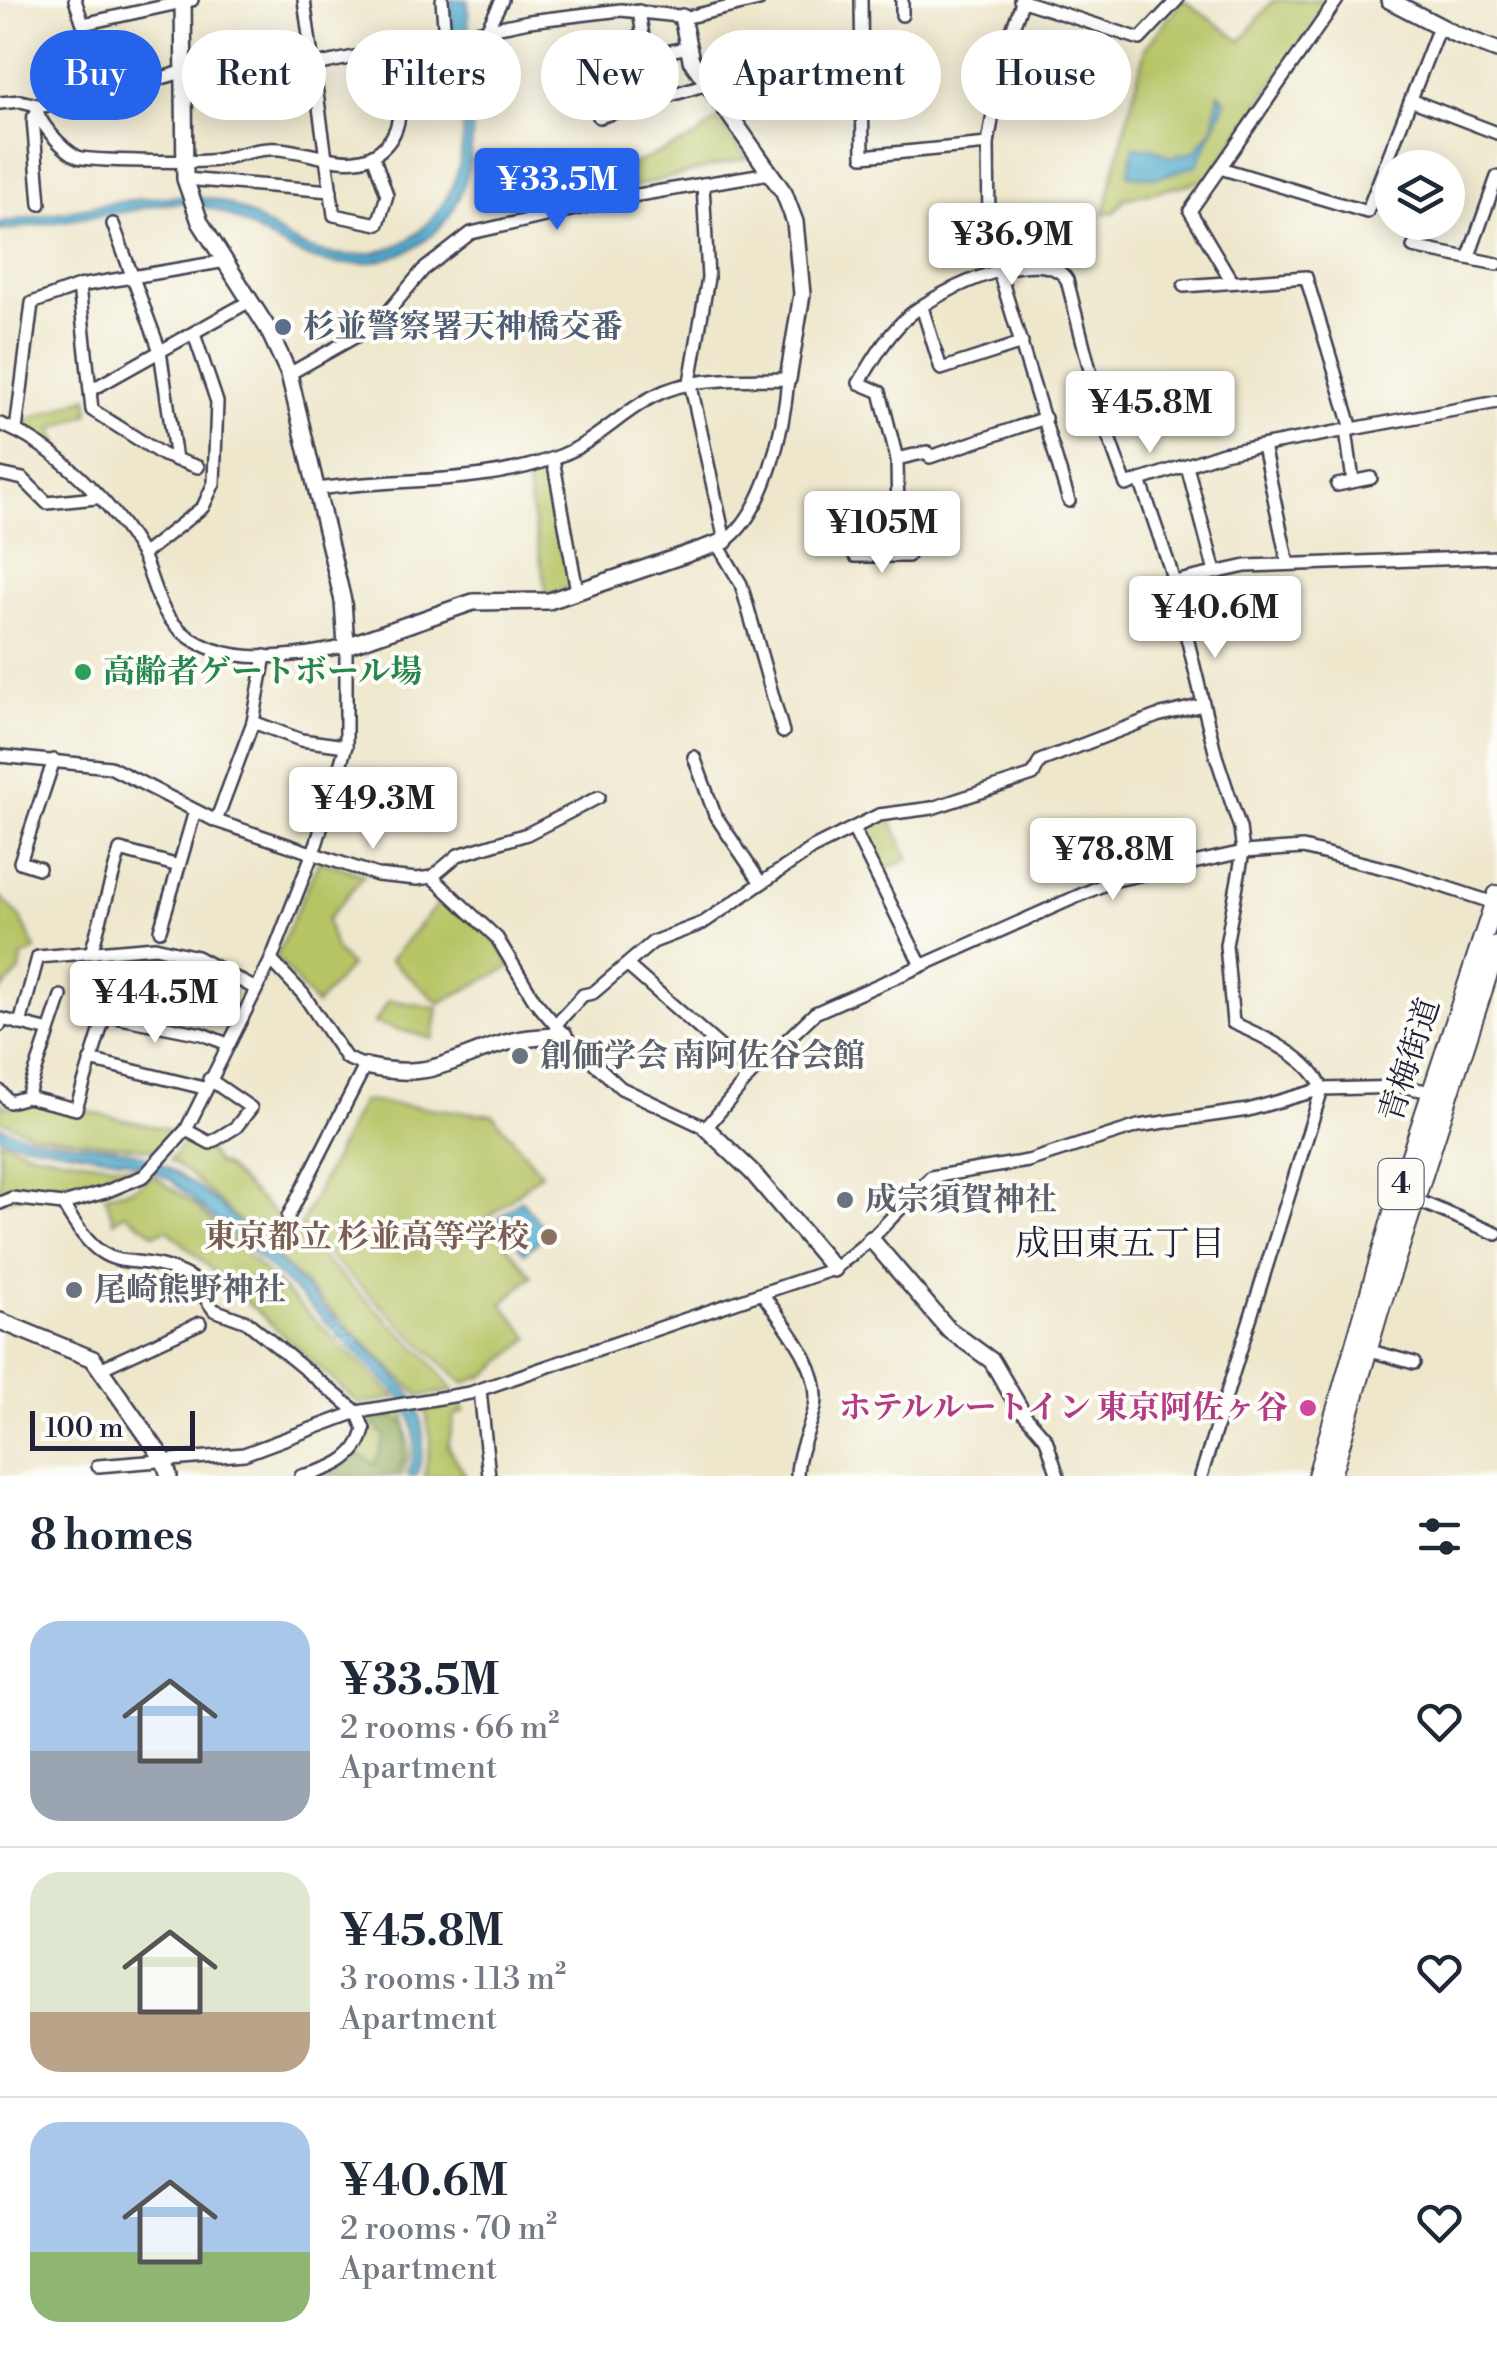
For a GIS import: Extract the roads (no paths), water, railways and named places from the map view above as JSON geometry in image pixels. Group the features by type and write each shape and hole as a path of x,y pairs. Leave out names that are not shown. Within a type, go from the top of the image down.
{"main road":[{"name":"青梅街道","path":"1317,1476 1373,1276 1495,899"},
{"name":"青梅街道","path":"1331,1476 1367,1350 1493,969 1497,946"}],"street":[{"path":"75,0 83,24 186,1 184,30"},
{"path":"304,0 308,30"},
{"path":"442,0 445,30"},
{"path":"488,27 502,0"},
{"path":"472,30 639,11 682,17 759,0"},
{"path":"861,0 862,156 988,144"},
{"path":"902,0 902,15"},
{"path":"1069,501 998,268 988,212 988,144 1004,54 1022,0 1140,39 1177,0"},
{"path":"1232,280 1190,210 1235,140 1336,0"},
{"path":"1389,0 1497,50"},
{"path":"639,11 643,30"},
{"path":"682,17 690,60 699,72"},
{"path":"1220,168 1367,212 1440,26"},
{"path":"679,49 688,47"},
{"path":"162,78 182,72"},
{"path":"1411,100 1497,133"},
{"path":"0,104 20,101 30,107"},
{"path":"33,120 40,204"},
{"path":"44,120 73,155 83,160 213,161 267,148 346,160 374,155 390,138 397,120"},
{"path":"0,1203 12,1198 63,1204 148,1172 186,1130 225,1043 271,960 312,854 346,746 343,601 290,374 197,214 182,160 182,120"},
{"path":"321,120 334,215 378,224 387,194 374,155"},
{"path":"0,424 16,430 75,471 126,528 167,614 188,636 226,653 293,656 346,646 472,602 549,601 722,543 742,529 785,417 801,314 800,243 784,193 733,120"},
{"path":"290,374 378,324 416,277 471,232 770,173"},
{"path":"1468,256 1497,177"},
{"path":"186,183 331,191"},
{"path":"703,184 708,278 690,382 722,543 741,584 783,732"},
{"path":"113,224 160,351 176,460"},
{"path":"1413,246 1497,264"},
{"path":"16,430 32,303 80,286 226,261"},
{"path":"855,556 908,556 898,520 897,459 880,392 859,384 888,336 922,307 998,268 1043,266 1062,272 1103,421 1126,485 1263,446 1497,402"},
{"path":"1184,286 1306,277 1349,430 1352,482"},
{"path":"80,286 92,410 176,460 198,467"},
{"path":"91,390 250,301"},
{"path":"922,307 942,369 1022,343"},
{"path":"142,555 203,507 214,483 216,402 194,334"},
{"path":"318,490 360,483 452,482 552,459 584,445 651,397 690,382 788,379"},
{"path":"897,459 927,452 930,457 1045,418"},
{"path":"1263,446 1288,564"},
{"path":"552,459 577,591"},
{"path":"1187,466 1215,572"},
{"path":"0,474 23,479 47,503 96,498"},
{"path":"1337,484 1371,478"},
{"path":"1140,480 1174,582 1202,705 1240,828 1243,852 1226,945 1233,1022 1260,1034 1318,1077 1322,1090 1201,1476"},
{"path":"1174,582 1215,572 1288,564 1497,557"},
{"path":"216,821 253,722 265,656"},
{"path":"271,960 303,994 346,1058 392,1073 429,1072 516,1040 560,1029 583,995 594,994 653,942 703,923 760,882 879,815 932,808 1033,774 1040,761 1157,716 1202,705"},
{"path":"253,722 301,740 346,746"},
{"path":"0,756 110,766 216,821 377,874 432,877 497,938 535,1002 560,1029 621,1088 706,1128 752,1172 834,1268"},
{"path":"694,757 716,816 760,882"},
{"path":"38,868 20,862 54,760"},
{"path":"432,877 458,855 527,834 599,797"},
{"path":"160,930 195,810"},
{"path":"853,828 920,966"},
{"path":"706,1128 751,1074 815,1013 1112,880 1243,852 1303,848 1495,899"},
{"path":"90,953 120,850 179,866"},
{"path":"20,1024 38,957 155,947 197,957 254,988"},
{"path":"628,966 751,1074"},
{"path":"27,1097 60,996"},
{"path":"0,1092 10,1102 27,1097 76,1109 105,1015 225,1043"},
{"path":"0,1026 2,1019 49,1031"},
{"path":"90,1060 206,1084 251,1108 236,1127 210,1143 186,1130"},
{"path":"288,1217 365,1066"},
{"path":"98,1466 167,1468 244,1454 356,1412 480,1390 762,1293 834,1268 871,1238 931,1177 1028,1161 1138,1126 1248,1110 1322,1090 1405,1086 1432,1092"},
{"path":"1416,1200 1497,1234"},
{"path":"63,1204 80,1234 106,1258 191,1278 214,1310 247,1322 356,1412 364,1429 356,1450 325,1471 301,1476"},
{"path":"871,1238 948,1329 992,1360 1020,1409 1046,1439 1058,1476"},
{"path":"762,1293 808,1366 813,1382 815,1406 797,1476"},
{"path":"0,1322 92,1359 102,1368 167,1468"},
{"path":"102,1368 200,1323"},
{"path":"1367,1350 1414,1363"},
{"path":"480,1390 489,1476"}],"water":[{"path":"450,0 468,0 469,30 452,30"},
{"path":"1219,93 1226,102 1197,165 1157,178 1128,175 1134,147 1155,149 1171,157 1194,152 1213,128"},
{"path":"472,120 471,146 465,181 451,212 429,238 395,256 373,262 316,260 215,209 181,203 0,231 0,223 136,200 189,197 226,203 293,241 321,252 360,255 387,250 421,230 443,204 456,178 462,150 462,121"},
{"path":"0,1126 36,1138 112,1148 149,1158 197,1187 221,1207 411,1394 423,1434 416,1476 407,1476 415,1437 403,1399 292,1288 170,1179 127,1160 9,1140 0,1136"},
{"path":"521,1200 548,1233 524,1253 497,1220"}],"place":[{"name":"杉並警察署天神橋交番","path":"283,327"},
{"name":"高齢者ゲートボール場","path":"83,672"},
{"name":"創価学会 南阿佐谷会館","path":"520,1056"},
{"name":"成宗須賀神社","path":"845,1200"},
{"name":"東京都立 杉並高等学校","path":"549,1237"},
{"name":"尾崎熊野神社","path":"74,1290"},
{"name":"ホテルルートイン 東京阿佐ヶ谷","path":"1308,1408"}],"district":[{"name":"成田東五丁目","path":"1120,1244"}]}
